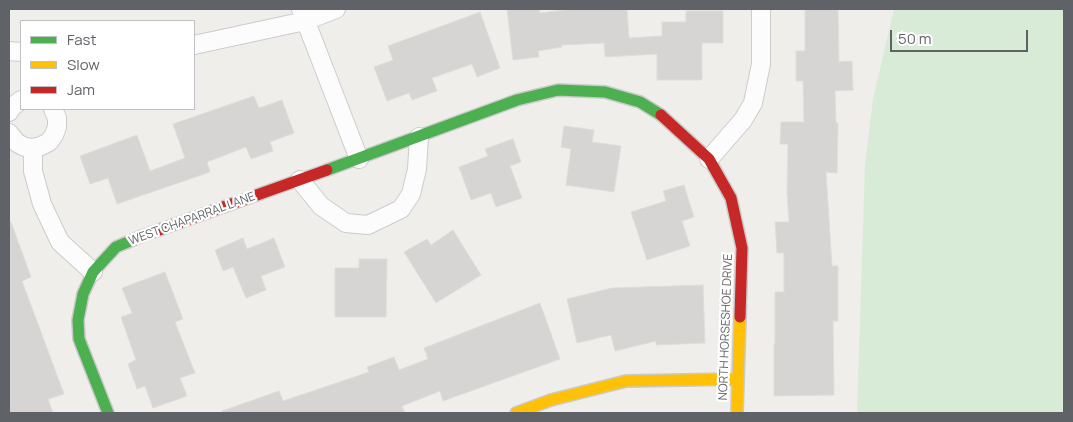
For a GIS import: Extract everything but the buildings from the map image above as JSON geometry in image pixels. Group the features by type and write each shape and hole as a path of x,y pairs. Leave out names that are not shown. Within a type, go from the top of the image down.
{"street":[{"path":"195,45 303,15 336,9"},
{"path":"709,159 743,120 753,103 761,64 761,9"},
{"path":"303,15 358,159"},
{"name":"WEST CHAPARRAL LANE","path":"108,413 79,339 78,320 83,294 93,272 116,248 165,227 419,137 452,123 518,100 558,90 605,92 640,102 667,119 709,159"},
{"path":"9,112 20,101"},
{"path":"9,133 17,144 24,147 32,148 49,142 57,127 57,118 53,110"},
{"path":"300,180 321,206 346,223 368,224 401,209 411,194 417,168 419,137"},
{"path":"32,148 32,171 42,204 60,242 93,272"},
{"name":"NORTH HORSESHOE DRIVE","path":"709,159 731,198 742,248 737,413"},
{"path":"516,413 551,407 626,381 738,379"}],"green space":[{"path":"894,9 1064,9 1064,413 857,413 865,165 873,99"}],"traffic: fast":[{"path":"327,170 517,100 558,90 605,92 640,102 661,115"},
{"path":"108,413 79,339 78,320 83,294 93,272 116,247 142,236"}],"traffic: slow":[{"path":"737,413 740,317"},
{"path":"516,413 551,400 626,381 738,379"}],"traffic: jam":[{"path":"661,115 709,159 731,198 742,248 740,317"},
{"path":"142,236 327,170"}]}
